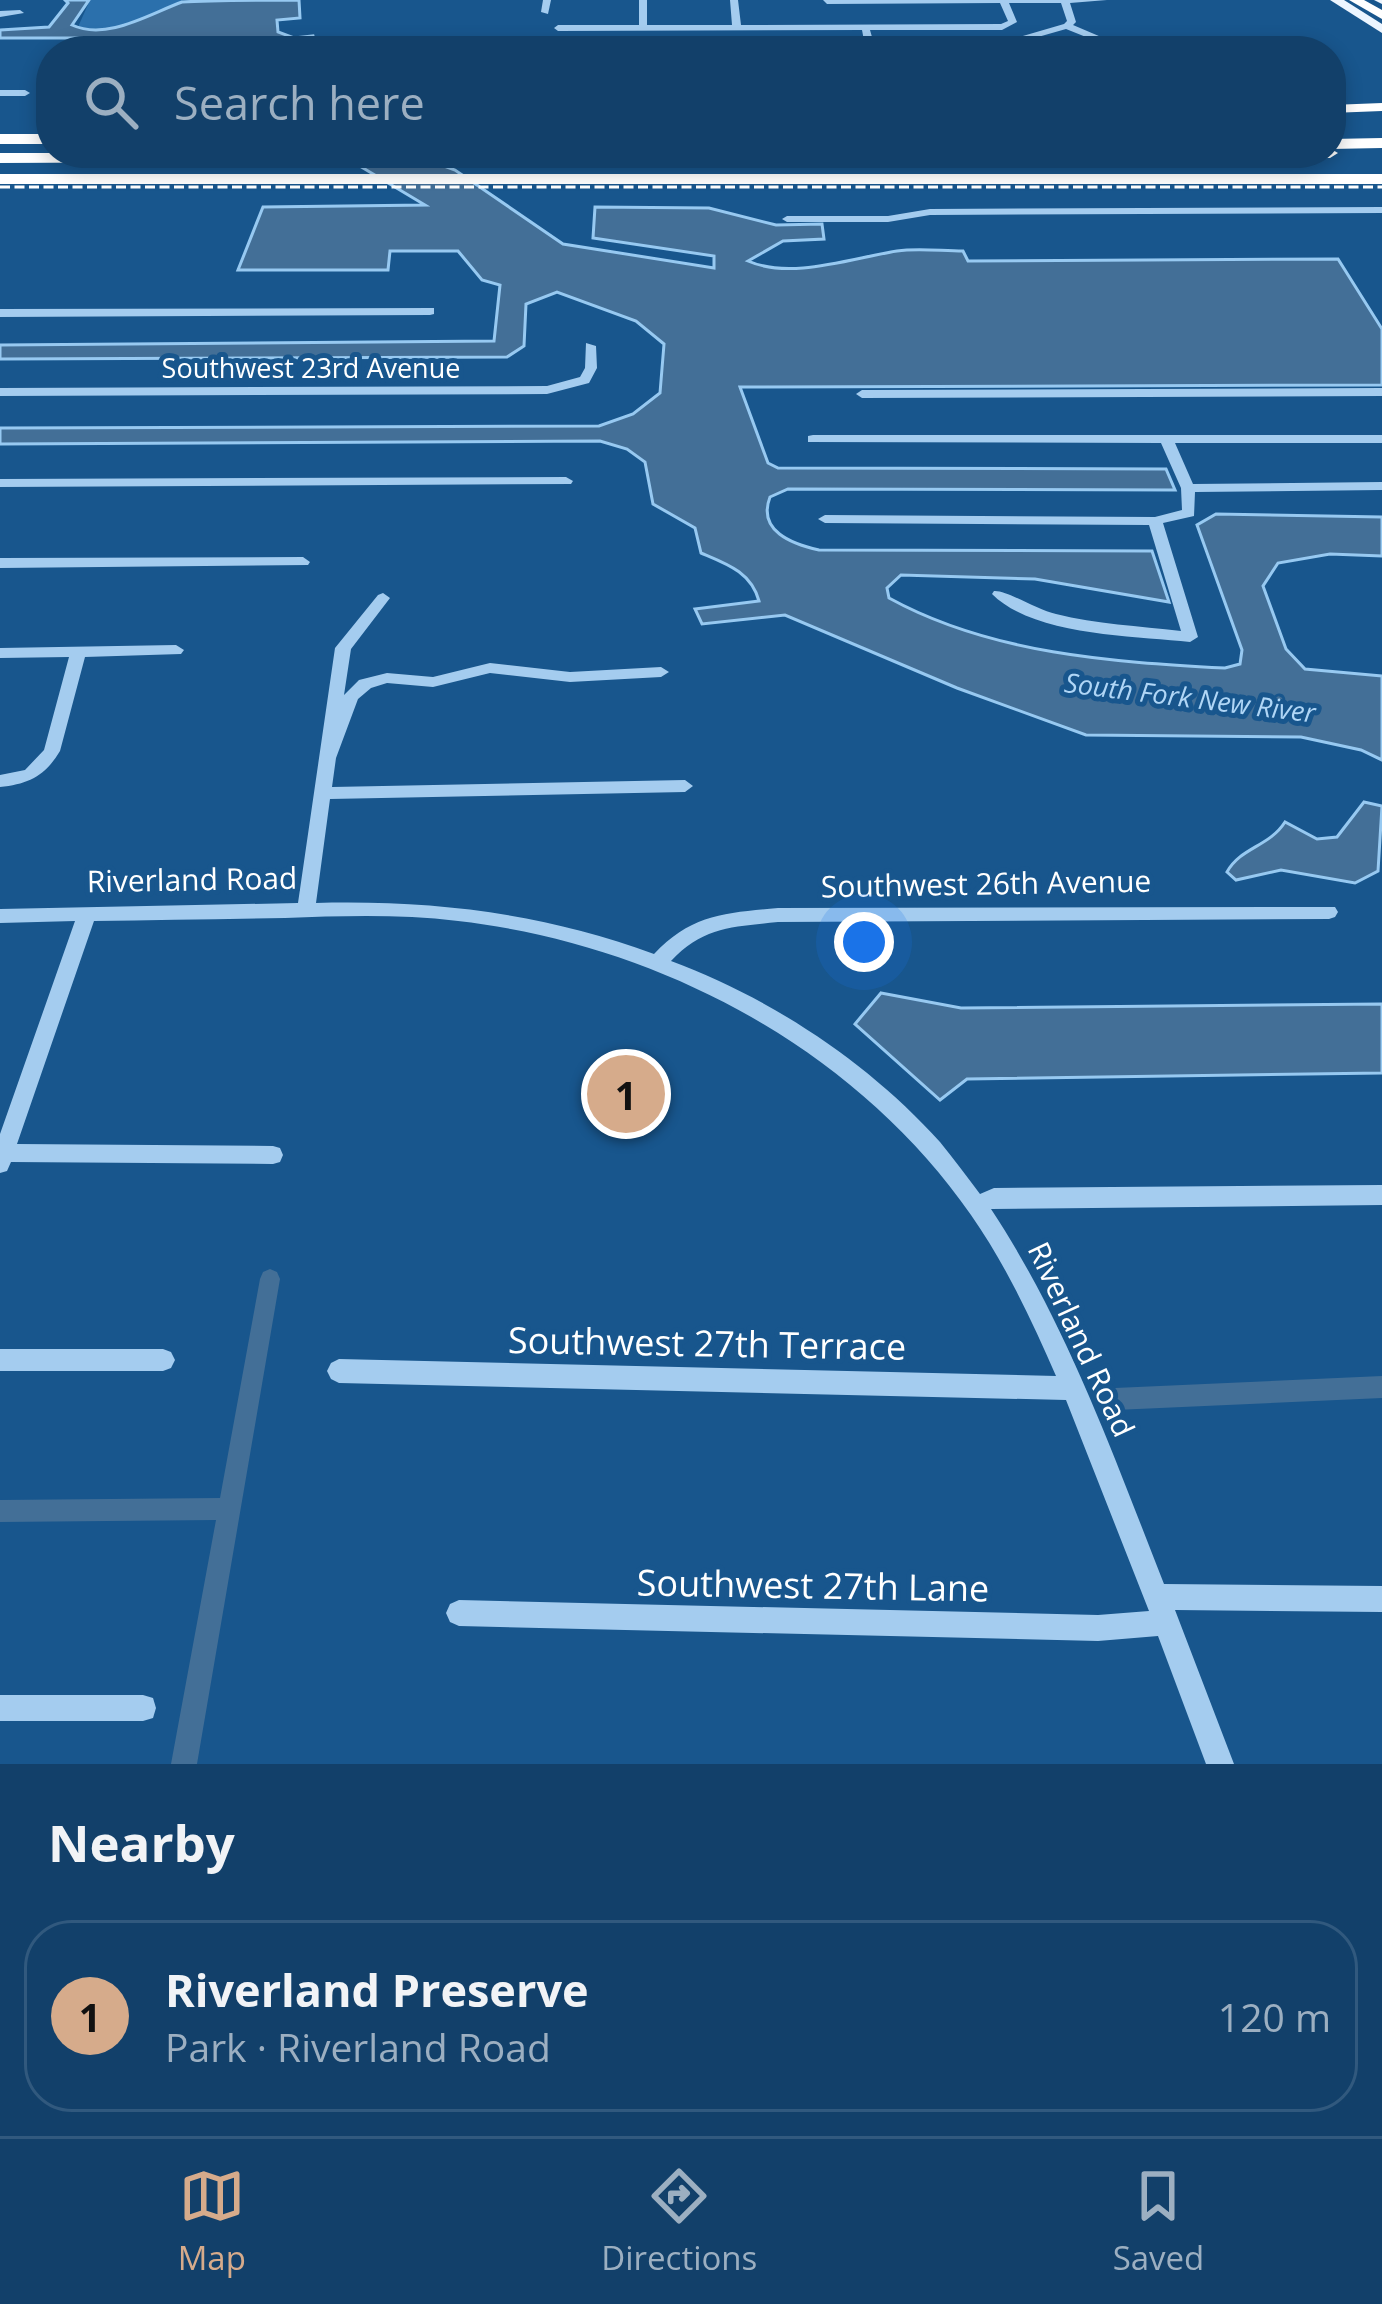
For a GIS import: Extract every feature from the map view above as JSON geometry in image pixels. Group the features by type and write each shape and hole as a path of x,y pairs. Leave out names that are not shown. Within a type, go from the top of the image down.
{"highway":[{"path":"1352,0 1382,13"},
{"path":"1367,0 1382,13"},
{"path":"1346,127 1382,110"},
{"path":"1346,130 1355,128 1382,138"},
{"path":"1346,135 1382,138"},
{"path":"1346,135 1382,138"},
{"path":"0,139 36,142"},
{"path":"0,160 36,148"},
{"path":"0,160 36,160"},
{"path":"0,160 36,160"},
{"path":"0,179 700,168"},
{"path":"851,168 1382,171"},
{"path":"918,168 1382,171"},
{"path":"1041,171 1382,171"}],"main road":[{"path":"1336,0 1382,13"}],"street":[{"path":"643,0 643,28"},
{"path":"734,0 737,26"},
{"path":"834,36 827,1 1104,1"},
{"path":"557,28 1010,26 1013,22 1003,1"},
{"path":"1029,36 1072,24 1065,2"},
{"path":"0,14 20,13"},
{"path":"865,26 867,36"},
{"path":"1066,26 1091,36"},
{"path":"0,93 25,93 17,106"},
{"path":"787,219 888,219 931,212 1382,209"},
{"path":"0,314 430,311"},
{"name":"Southwest 23rd Avenue","path":"0,392 547,390 585,380 591,368 590,346"},
{"path":"862,394 1382,392"},
{"path":"813,439 1382,440"},
{"path":"825,519 1155,521 1189,513 1189,488 1167,441"},
{"path":"0,483 566,481"},
{"path":"1189,488 1382,486"},
{"path":"999,594 1007,603 1051,618 1190,637 1155,521"},
{"path":"0,563 303,562"},
{"path":"306,910 344,648 383,598"},
{"path":"0,653 176,650"},
{"path":"0,782 26,779 44,766 78,652"},
{"path":"331,754 351,697 365,684 387,679 433,682 490,668 570,676 661,673"},
{"path":"325,793 685,786"},
{"name":"Riverland Road","path":"0,916 306,910 460,914 579,935 658,961 780,1024 892,1111 976,1204 1033,1297 1220,1764"},
{"name":"Southwest 26th Avenue","path":"658,961 683,933 703,924 778,916 1329,912"},
{"path":"87,914 2,1159 273,1156"},
{"path":"976,1204 994,1198 1382,1196"},
{"path":"0,1360 163,1360"},
{"name":"Southwest 27th Terrace","path":"339,1371 1073,1388"},
{"path":"1161,1610 1382,1599"},
{"name":"Southwest 27th Lane","path":"459,1613 1097,1628 1161,1610"},
{"path":"0,1708 143,1708"}],"shaded area":[{"path":"90,0 184,0 132,23 90,30 78,27"}],"water":[{"path":"65,0 89,0 72,25 99,30 182,2 299,0 300,18 277,20 278,32 289,36 0,38 0,30 49,27 68,3"},
{"name":"South Fork New River","path":"363,168 450,168 563,244 714,268 714,256 593,238 595,207 709,208 776,225 822,224 824,239 783,241 748,261 783,268 913,250 963,251 968,261 1338,259 1382,329 1382,385 740,387 768,463 778,468 1166,469 1175,490 788,489 770,497 768,519 773,527 788,540 819,550 1152,551 1169,602 1035,579 901,575 887,588 889,598 928,617 1053,652 1225,668 1240,664 1242,650 1197,525 1216,514 1382,517 1382,556 1330,554 1278,563 1263,586 1286,649 1305,669 1382,676 1382,760 1361,750 1301,737 1086,735 957,688 785,615 702,624 695,609 759,601 755,591 737,570 701,553 695,528 653,504 645,462 627,449 600,441 0,444 0,428 599,426 633,414 660,393 664,344 636,321 557,292 526,304 524,346 507,357 0,359 0,345 494,341 500,285 482,280 458,251 390,251 388,270 238,270 263,207 425,205"},
{"path":"1364,802 1382,806 1378,871 1355,883 1281,870 1236,880 1227,872 1285,822 1317,839 1337,837"},
{"path":"881,993 961,1008 1382,1004 1382,1073 967,1079 940,1100 855,1024"}],"waterway":[{"path":"229,1509 270,1279"},
{"path":"1115,1399 1382,1387"},
{"path":"0,1511 229,1509"},
{"path":"184,1764 229,1509"}],"railway":[{"path":"0,187 1382,187"}],"place":[{"name":"Riverland Preserve","path":"626,1094"}]}
